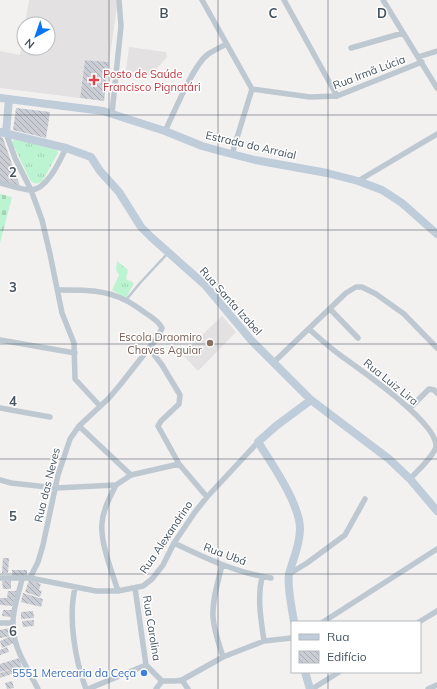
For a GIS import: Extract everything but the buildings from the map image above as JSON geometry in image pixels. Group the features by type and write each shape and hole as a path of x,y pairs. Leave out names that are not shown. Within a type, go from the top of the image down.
{"street":[{"path":"112,113 121,26 119,0"},
{"path":"202,0 252,89 232,154"},
{"path":"284,0 337,96"},
{"path":"383,0 437,88"},
{"path":"351,48 403,33"},
{"path":"165,131 188,84 203,59 226,44"},
{"name":"Rua Irmã Lúcia","path":"252,89 310,97 337,96 420,60 437,51"},
{"name":"Estrada do Arraial","path":"0,98 112,113 165,131 202,146 255,160 327,173 358,181 382,190 402,203 437,234"},
{"path":"9,99 3,133 31,190 42,220 62,313 74,343 75,379 100,406"},
{"name":"Rua Santa Izabel","path":"3,133 66,148 91,157 100,171 125,201 141,227 205,285 237,324 311,400 389,459 410,479 437,511"},
{"path":"358,181 437,134"},
{"path":"0,183 31,190 39,186 51,176 66,148"},
{"path":"274,362 351,289 356,287 362,287 376,294 404,314 437,348"},
{"path":"58,290 85,290 102,292 126,300"},
{"name":"Rua das Neves","path":"30,578 38,562 43,545 65,452 70,438 79,426 120,385 161,332 162,328 160,325 126,300"},
{"path":"330,309 358,338"},
{"name":"Rua Luiz Lira","path":"309,329 410,408 432,435 436,445 433,453 410,479"},
{"path":"0,340 75,353"},
{"path":"149,348 162,365 180,395 179,404 161,421 158,426 179,464 207,497"},
{"path":"410,408 426,391 431,388 436,391"},
{"name":"Rua Alexandrino","path":"0,578 30,578 96,591 118,591 143,586 152,579 163,564 174,543 207,497 258,442 276,426 311,400"},
{"path":"0,408 50,417"},
{"path":"79,426 131,475"},
{"path":"258,442 294,504 299,518 299,543 289,574 294,621"},
{"path":"0,480 11,483 56,488 116,485 131,475 179,464"},
{"path":"116,485 103,517 102,524 106,551 118,591"},
{"path":"289,574 307,563 345,535 365,499"},
{"name":"Rua Ubá","path":"174,543 222,565 262,577 272,578"},
{"path":"325,621 437,549"},
{"path":"222,565 214,599 213,613 216,633 223,657"},
{"path":"262,577 260,616 264,642"},
{"path":"22,579 13,623 20,657 38,689"},
{"path":"75,588 71,611 78,665 87,689 146,665"},
{"name":"Rua Carolina","path":"136,588 146,665 162,681"},
{"path":"421,621 437,611"},
{"path":"0,623 13,623"},
{"path":"156,689 162,681 182,680 223,657 264,642 291,638"},
{"path":"305,673 311,689 337,673"},
{"path":"182,680 188,689"},
{"path":"428,689 437,685"}],"lane":[{"path":"126,300 140,282 168,253"}],"shaded area":[{"path":"29,0 118,0 109,62 85,60 80,98 0,88 0,51 16,54 16,56 56,56 56,16 26,16"},
{"path":"129,47 166,52 167,57 150,76 126,70"},
{"name":"Escola Draomiro Chaves Aguiar","path":"222,316 236,332 198,371 182,354"}],"green space":[{"path":"14,139 57,150 58,153 42,182 35,183 30,180 12,142"},
{"path":"0,194 12,197 0,243"},
{"path":"117,261 128,270 126,279 134,283 126,298 112,290 119,275 116,270"}],"place":[{"name":"Posto de Saúde Francisco Pignatári","path":"94,80"},
{"name":"Escola Draomiro Chaves Aguiar","path":"210,343"},
{"name":"5551 Mercearia da Ceça","path":"144,673"}]}
